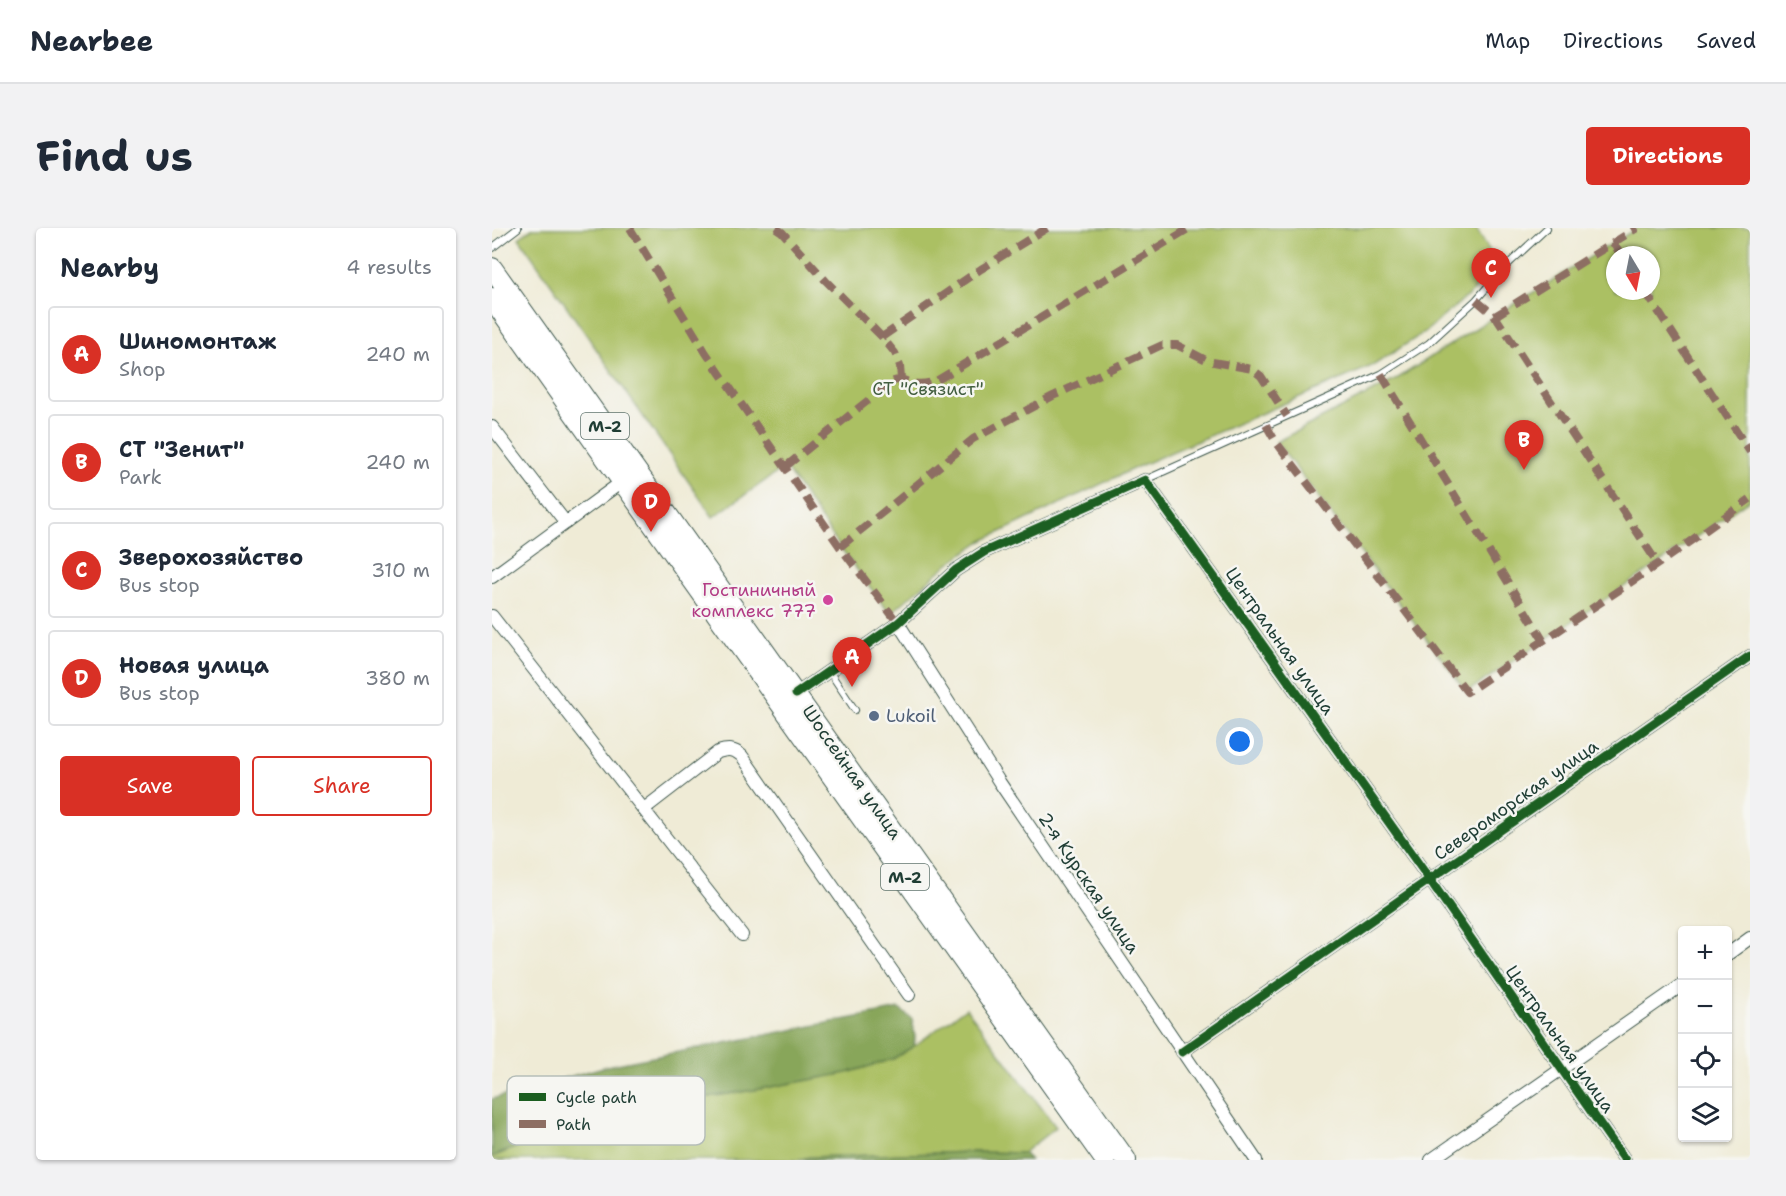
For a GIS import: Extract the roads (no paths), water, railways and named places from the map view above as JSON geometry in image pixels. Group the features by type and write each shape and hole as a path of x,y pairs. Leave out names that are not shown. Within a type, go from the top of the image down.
{"highway":[{"name":"Шоссейная улица","path":"492,268 1126,1160"},
{"name":"Шоссейная улица","path":"492,297 1105,1160"}],"street":[{"path":"492,427 566,523"},
{"path":"796,694 898,623 956,570 984,552 1145,480"},
{"name":"Центральная улица","path":"1145,480 1430,880 1625,1160"},
{"path":"492,577 623,481"},
{"path":"492,616 742,935"},
{"name":"2-я Курская улица","path":"898,623 1000,783 1256,1160"},
{"name":"Североморская улица","path":"1182,1052 1750,656"},
{"path":"644,809 718,752 736,750 909,995"},
{"path":"1732,951 1750,938"},
{"path":"1431,1160 1678,988"}],"lane":[{"path":"492,248 518,228"},
{"path":"1145,480 1381,374 1429,343 1548,228"},
{"path":"829,671 855,710"}],"place":[{"name":"Зверохозяйство","path":"1491,298"},
{"name":"СТ \"Зенит\"","path":"1524,470"},
{"name":"Новая улица","path":"651,532"},
{"name":"Гостиничный комплекс 777","path":"828,600"},
{"name":"Шиномонтаж","path":"852,687"},
{"name":"Lukoil","path":"874,716"}],"park label":[{"name":"СТ \"Связист\"","path":"928,389"}]}
